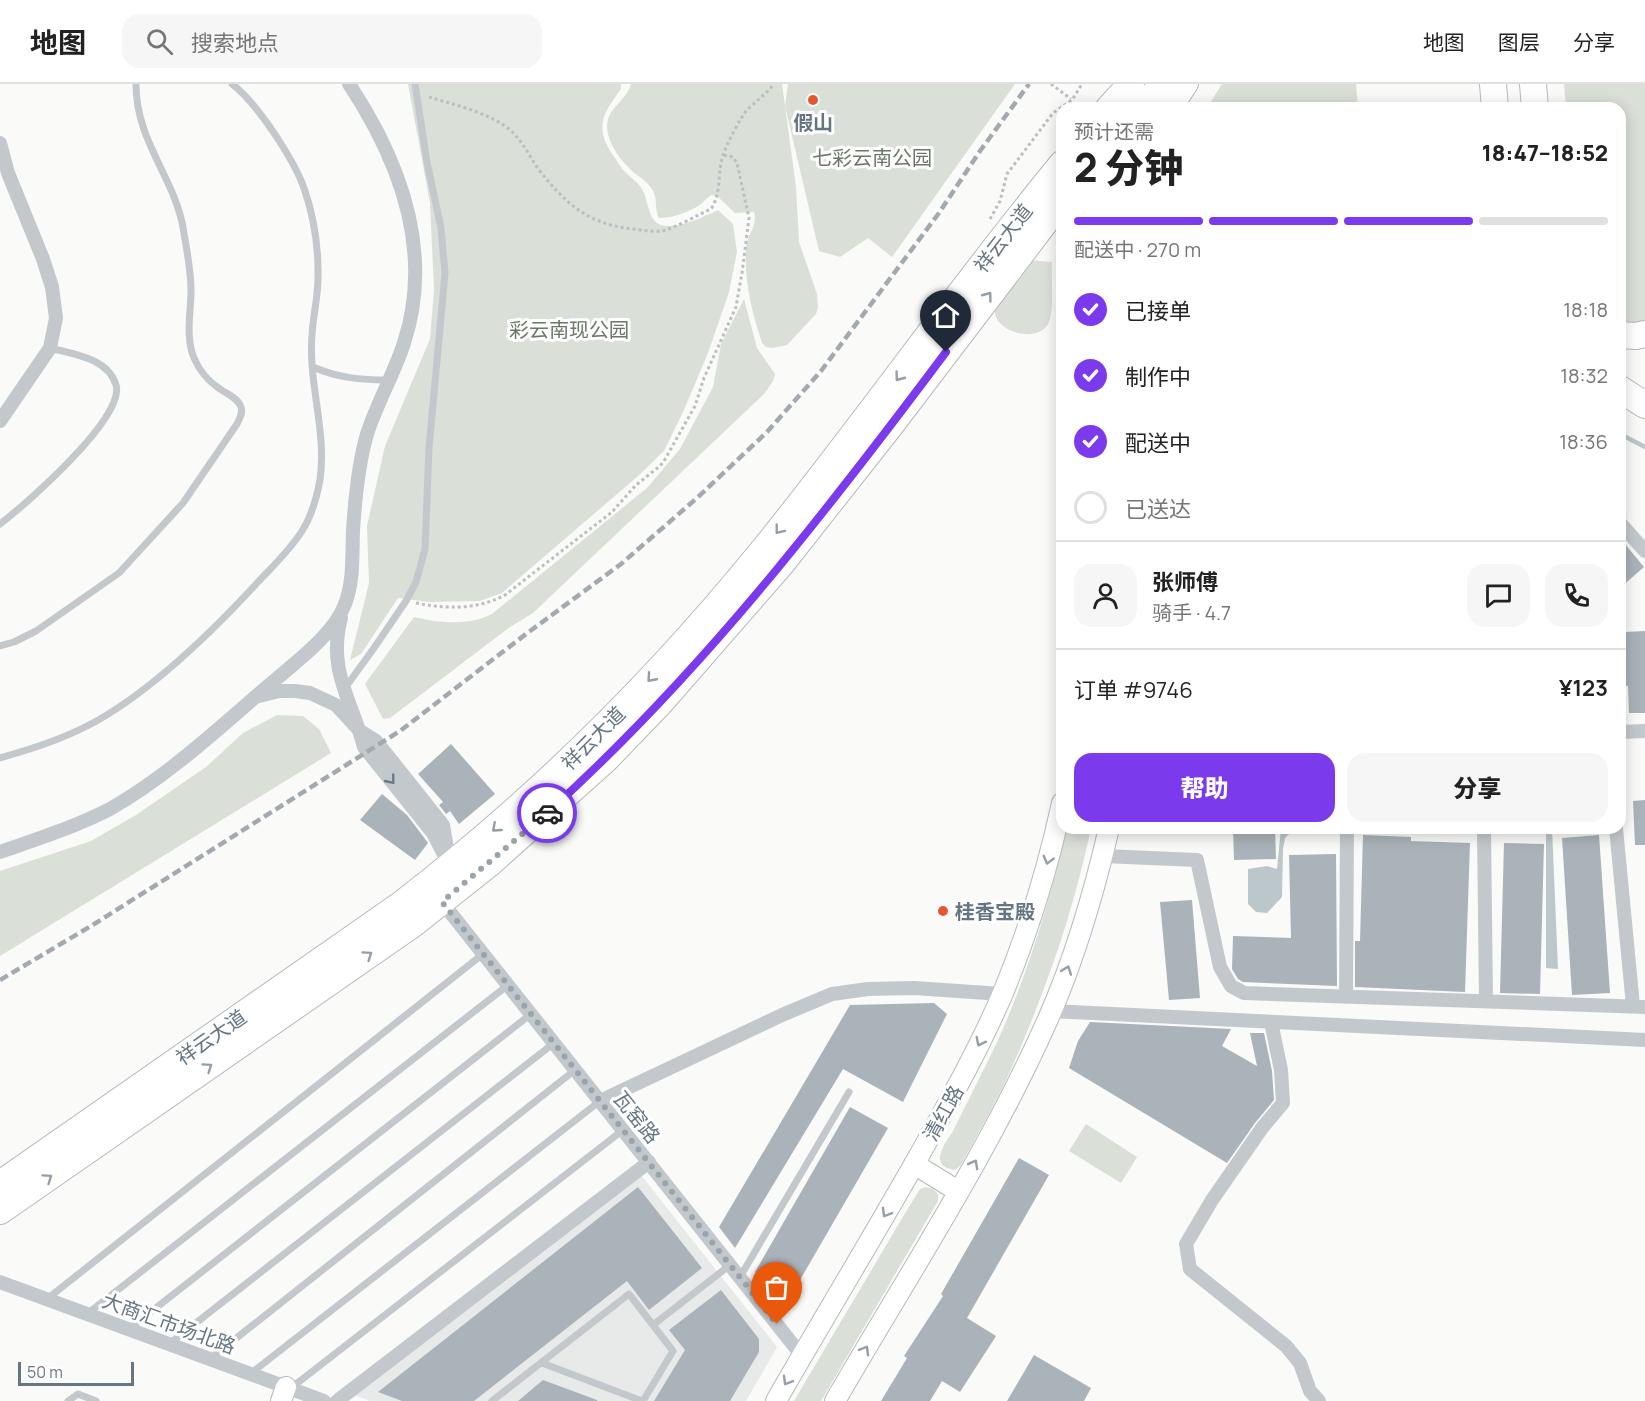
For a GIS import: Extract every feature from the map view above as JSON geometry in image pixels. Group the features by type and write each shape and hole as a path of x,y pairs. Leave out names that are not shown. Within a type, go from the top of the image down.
{"highway":[{"path":"1119,102 1133,94 1164,84"},
{"path":"1493,84 1494,102"},
{"path":"1533,84 1534,102"},
{"name":"祥云大道","path":"0,1184 322,960 450,866 521,806 596,736 724,597 872,412 996,246 1056,171"},
{"name":"祥云大道","path":"0,1211 442,902 528,831 606,759 660,703 741,612 890,426 1056,208"},
{"path":"1626,335 1645,334"},
{"path":"1626,393 1645,405"},
{"path":"442,902 450,866"}],"main road":[{"path":"1176,102 1188,84"},
{"name":"清红路","path":"776,1401 962,1077 1002,994 1040,888 1056,826"},
{"path":"835,1401 1008,1102 1051,1011 1079,937 1108,834"},
{"path":"914,1164 958,1191"}],"street":[{"path":"349,84 372,120 392,162 406,201 414,240 416,280 413,306 404,343 373,417 362,458 355,507 351,578 338,634 337,651 343,690 364,747 433,833 450,866"},
{"path":"0,143 8,173 52,287 56,318 50,348 0,421"},
{"path":"1626,530 1645,551"},
{"path":"0,852 59,831 110,808 178,762 321,638 345,606"},
{"path":"254,698 279,691 310,693 336,705 360,732"},
{"path":"1626,732 1645,731"},
{"path":"1346,997 1347,834"},
{"path":"1484,834 1486,1001"},
{"path":"1103,856 1197,860 1220,967 1227,982 1237,991 1244,993 1639,1006 1617,834"},
{"name":"瓦窑路","path":"442,902 802,1356"},
{"path":"600,1101 782,1015 832,994 868,989 914,988 1002,994"},
{"path":"1051,1011 1645,1040"},
{"path":"1271,1022 1281,1070 1283,1103 1262,1128 1212,1200 1186,1244 1190,1269 1286,1346 1300,1363 1310,1391 1319,1401"},
{"path":"337,1401 649,1162"},
{"name":"大商汇市场北路","path":"0,1282 250,1374 286,1392 324,1401"}],"lane":[{"path":"0,646 36,631 119,573 183,503 241,415 239,403 219,389 203,373 190,346 188,327 191,289 182,224 176,201 144,133 136,97 136,84"},
{"path":"0,758 50,743 90,724 125,702 172,665 220,623 289,549 303,529 312,508 320,480 321,443 312,336 318,296 318,270 309,206 303,185 277,138 258,111 232,84"},
{"path":"343,690 406,601 416,582 425,549 429,448 445,273 441,228 427,162 415,84"},
{"path":"0,524 80,452 115,400 117,387 107,370 90,359 50,348"},
{"path":"313,367 330,374 358,380 389,380"},
{"path":"47,1299 483,954"},
{"path":"87,1314 508,986"},
{"path":"129,1330 531,1014"},
{"path":"169,1344 554,1043"},
{"path":"210,1359 575,1070"},
{"path":"740,1277 849,1092"},
{"path":"250,1374 600,1101"},
{"path":"286,1392 623,1130"},
{"path":"653,1325 730,1265"},
{"path":"492,1401 629,1294 673,1351 643,1401 542,1363"},
{"path":"68,1401 78,1394 96,1401"}],"path":[{"path":"416,93 464,107 508,128 526,146 539,169 575,208 597,221 624,228 662,232 711,209 718,194 723,155 746,111 766,95 774,84"},
{"path":"1051,84 1071,100"},
{"path":"1068,102 1082,84"},
{"path":"406,601 432,606 457,607 486,603 505,596 612,512 636,485 660,466 696,406 704,378 731,320 739,294 749,218 737,163 733,157 723,155"}],"shaded area":[{"path":"1280,834 1289,834 1285,838 1283,849 1282,897 1267,913 1256,912 1248,904 1248,869 1267,866 1277,869"},
{"path":"1546,834 1552,834 1558,969 1546,968"},
{"path":"641,1175 777,1347 746,1401 370,1401 354,1395"}],"green space":[{"name":"彩云南现公园","path":"408,84 621,84 621,89 605,115 602,131 608,148 626,173 642,189 653,219 661,225 675,226 718,210 733,224 737,252 729,292 708,353 664,451 502,593 480,601 429,602 398,598 361,654 350,660 369,583 367,526 385,446 430,339 434,290 430,203"},
{"path":"631,84 782,84 796,187 799,242 817,294 818,308 816,314 787,345 773,348 766,347 762,343 752,308 746,248 755,222 754,212 735,213 718,197 712,195 686,212 659,218 651,188 618,155 608,134 608,119"},
{"name":"七彩云南公园","path":"788,84 1015,84 892,257 868,238 840,257 819,251 785,106"},
{"path":"1222,84 1356,84 1358,102 1211,102"},
{"path":"1564,84 1645,84 1645,327 1626,329 1626,102 1566,102"},
{"path":"1030,260 1052,262 1050,319 1045,328 1037,333 1017,333 1007,329 999,322 995,314 996,305 1011,282"},
{"path":"744,299 757,348 775,374 765,393 533,613 510,627 390,718 383,719 365,684 414,617 433,621 464,622 492,614 647,488 680,449 713,387 721,344"},
{"path":"277,715 303,716 319,729 331,753 0,956 0,871 91,841 136,815 206,767 243,733"},
{"path":"1065,834 1090,834 1076,892 1056,954 1021,1046 997,1098 961,1165 955,1170 948,1168 940,1160 942,1150 994,1049 1010,1012 1029,961"},
{"path":"1086,1124 1137,1157 1121,1183 1069,1151"},
{"path":"926,1187 938,1194 938,1201 821,1401 794,1401 920,1189"}],"building":[{"path":"1626,545 1644,567 1626,583"},
{"path":"1645,631 1645,713 1629,713 1628,686 1626,686 1626,632"},
{"path":"451,744 495,794 459,824 450,811 446,814 439,805 443,802 418,774"},
{"path":"382,794 407,815 428,843 415,860 360,820"},
{"path":"1645,800 1645,845 1635,845 1633,801"},
{"path":"1233,834 1275,834 1276,859 1234,860"},
{"path":"1363,835 1411,837 1411,841 1470,843 1465,992 1355,987 1355,941 1360,941"},
{"path":"1599,835 1610,993 1572,995 1562,838"},
{"path":"1504,843 1544,844 1540,994 1500,993"},
{"path":"1336,854 1337,986 1243,982 1238,979 1232,969 1233,936 1291,938 1289,855"},
{"path":"1192,900 1200,998 1169,1000 1160,902"},
{"path":"934,1003 947,1014 903,1102 843,1069 735,1248 719,1227 850,1005"},
{"path":"1090,1022 1231,1029 1222,1046 1257,1066 1250,1033 1264,1033 1272,1071 1274,1100 1227,1163 1069,1068 1078,1041"},
{"path":"850,1107 888,1128 789,1299 777,1302 755,1272"},
{"path":"1019,1158 1049,1175 967,1318 996,1336 960,1392 942,1381 930,1401 881,1401 907,1358 904,1356 943,1296 941,1294"},
{"path":"638,1187 702,1268 649,1310 627,1281 474,1401 402,1401 378,1392"},
{"path":"721,1290 759,1339 759,1352 730,1401 654,1401 685,1350 669,1330"},
{"path":"1034,1355 1091,1388 1084,1401 1007,1401"},
{"path":"543,1380 597,1400 597,1401 518,1401"}],"waterway":[{"path":"1626,437 1645,447"}],"railway":[{"path":"0,980 91,926 400,731 621,564 697,498 767,432 821,371 939,213 980,151 1029,84"}],"way so far":[{"path":"547,813 442,902 777,1324"}],"place":[{"name":"假山","path":"813,100"},
{"name":"桂香宝殿","path":"943,911"}],"route":[{"path":"547,813 632,733 741,612 853,473 946,352"}]}
